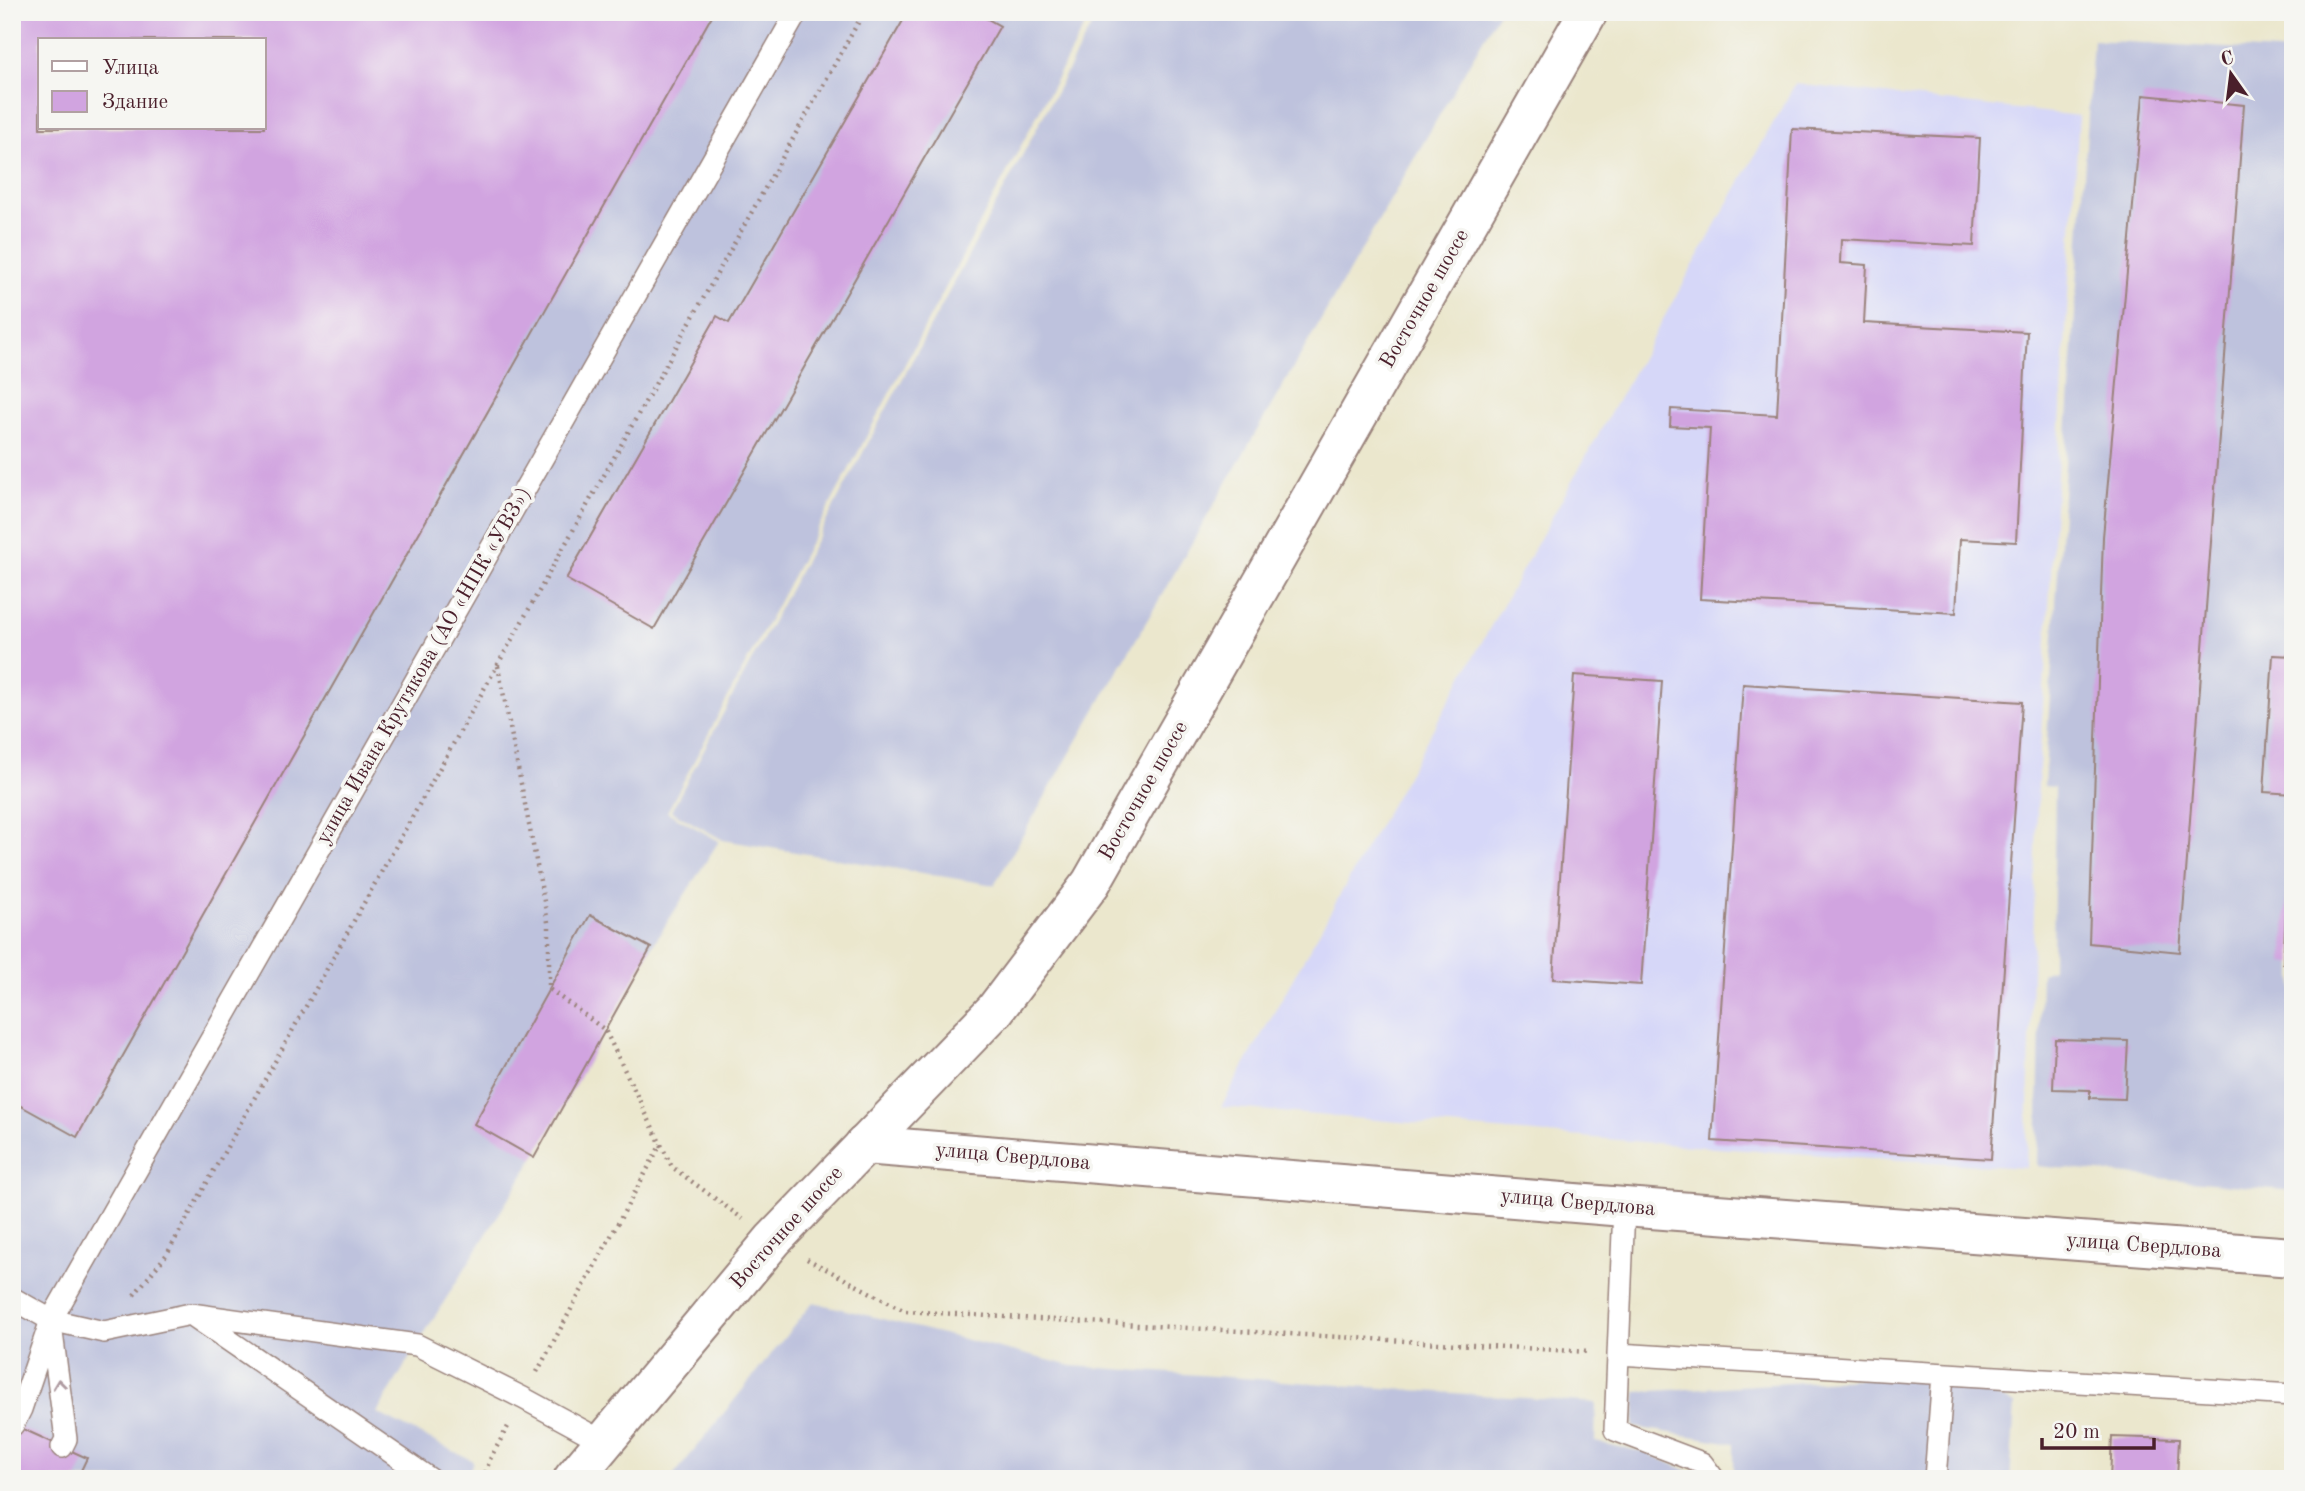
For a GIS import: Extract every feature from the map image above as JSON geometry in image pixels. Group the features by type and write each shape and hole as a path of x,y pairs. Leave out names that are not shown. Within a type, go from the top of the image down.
{"main road":[{"name":"Восточное шоссе","path":"573,1479 773,1240 995,1010 1091,883 1588,12"},
{"name":"улица Свердлова","path":"864,1145 1624,1207 2293,1257"}],"lane":[{"name":"улица Ивана Крутякова (АО «НПК «УВЗ»)","path":"13,1424 21,1409 51,1321 797,12"},
{"path":"1624,1207 1615,1430 1702,1463 1714,1479"},
{"path":"12,1298 51,1321 104,1332 191,1314 416,1345 604,1442"},
{"path":"191,1314 430,1479"},
{"path":"51,1321 66,1439 62,1447"},
{"path":"1618,1354 2293,1395"},
{"path":"1935,1479 1943,1374"}],"path":[{"path":"104,1332 167,1254 864,12"},
{"path":"483,1479 491,1457 661,1144"}],"shaded area":[{"path":"12,12 1092,12 667,812 719,841 651,948 534,1158 377,1413 473,1461 467,1479 12,1479"},
{"path":"1099,12 1499,12 994,885 723,840 671,811"},
{"path":"2093,40 2293,52 2293,1191 2037,1166 2041,973 2053,969 2055,787 2044,786"},
{"path":"1795,84 2079,116 2038,784 2026,1168 1715,1148 1221,1107"},
{"path":"813,1302 1072,1366 1596,1403 1595,1442 1644,1452 1695,1474 1698,1479 671,1479"},
{"path":"1943,1374 2015,1404 2010,1479 1734,1479 1734,1443 1634,1427 1636,1392"}],"building":[{"path":"12,12 714,12 77,1137 12,1101"},
{"path":"908,12 975,12 1000,26 654,629 566,579 717,316 729,323"},
{"path":"2143,95 2244,105 2180,952 2089,943 2103,537"},
{"path":"1792,129 1980,138 1974,246 1841,239 1840,263 1867,265 1864,323 2027,332 2016,542 1960,539 1956,613 1700,599 1710,428 1670,426 1671,409 1777,415"},
{"path":"2273,655 2293,656 2293,794 2264,792"},
{"path":"1574,675 1662,681 1641,985 1553,979"},
{"path":"1743,684 2022,702 1991,1159 1712,1141"},
{"path":"2293,830 2293,964 2283,963"},
{"path":"590,915 651,948 534,1158 474,1124"},
{"path":"2055,1039 2128,1041 2125,1099 2090,1098 2090,1090 2053,1089"},
{"path":"12,1424 87,1458 77,1479 12,1479"},
{"path":"2112,1437 2179,1439 2177,1479 2110,1479"}]}
